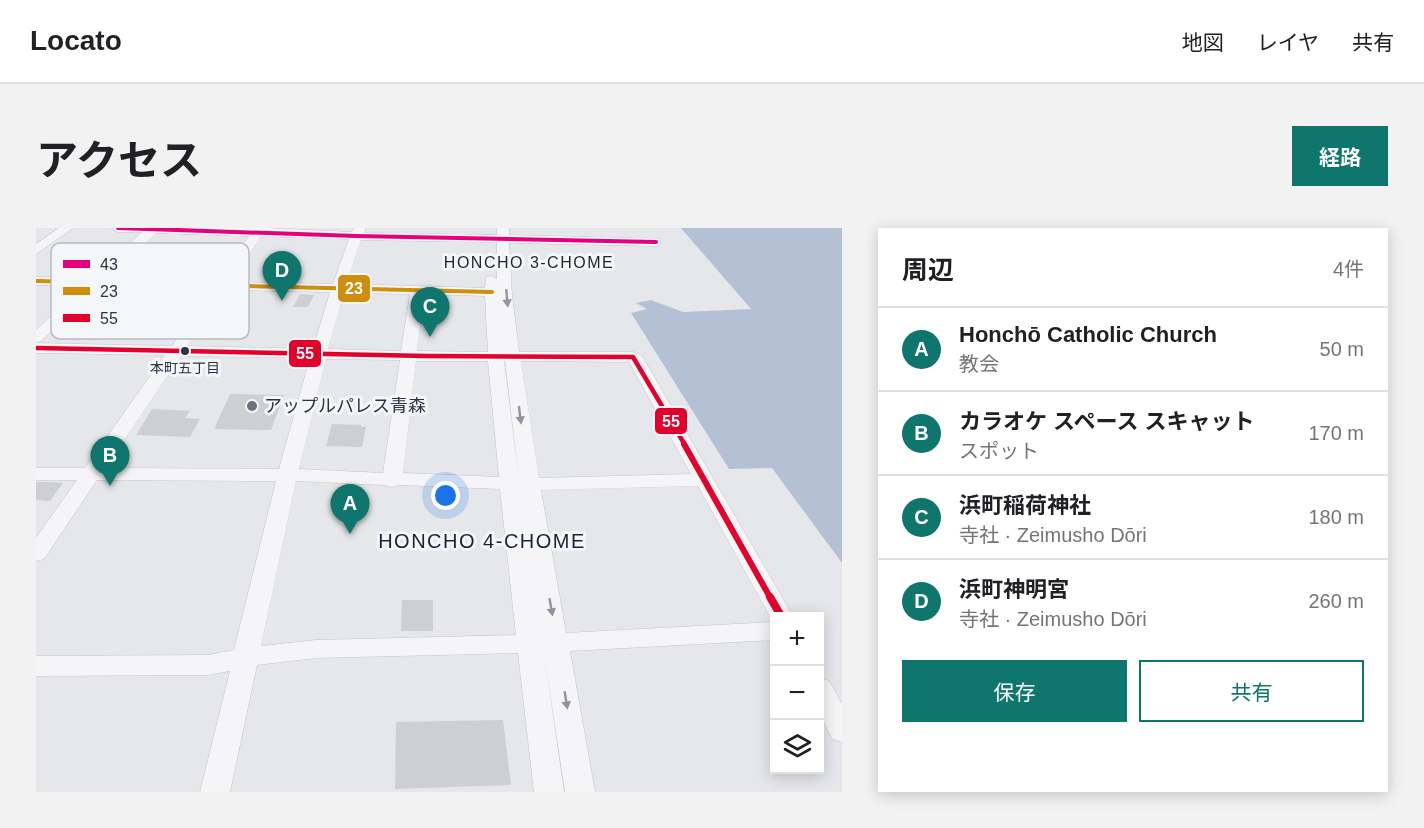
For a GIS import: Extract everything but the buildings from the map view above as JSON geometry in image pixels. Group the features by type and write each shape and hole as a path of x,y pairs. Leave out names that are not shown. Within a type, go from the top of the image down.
{"street":[{"path":"36,250 66,228"},
{"path":"118,228 497,234 591,241 656,242"},
{"path":"586,228 591,241"},
{"path":"138,243 153,229"},
{"path":"249,245 259,231"},
{"path":"215,792 247,658 286,476 335,290 358,232"},
{"path":"497,234 492,292 504,357"},
{"path":"497,234 504,357 519,484 544,643 580,792"},
{"path":"36,281 51,282"},
{"path":"249,288 492,292"},
{"path":"392,481 417,291"},
{"path":"36,338 51,324"},
{"path":"36,554 183,339"},
{"path":"36,348 407,356 628,356 636,359 779,612"},
{"path":"36,474 286,476 519,484 704,480"},
{"path":"36,666 208,665 278,652 316,649 544,643 770,631"},
{"path":"544,643 549,792"},
{"path":"824,698 842,732"}],"water":[{"path":"681,228 842,228 842,563 772,468 729,469 631,313 647,309 636,303 651,300 683,312 751,309"}],"transit line":[{"name":"43","path":"118,228 356,236 656,242"},
{"name":"23","path":"36,281 51,281"},
{"name":"23","path":"249,286 492,292"},
{"name":"55","path":"36,348 427,356 633,357 779,612"}],"place":[{"name":"浜町神明宮","path":"282,301"},
{"name":"浜町稲荷神社","path":"430,337"},
{"name":"本町五丁目","path":"185,351"},
{"name":"アップルパレス青森","path":"252,406"},
{"name":"カラオケ スペース スキャット","path":"110,486"},
{"name":"Honchō Catholic Church","path":"350,534"}],"district":[{"name":"HONCHO 3-CHOME","path":"529,262"},
{"name":"HONCHO 4-CHOME","path":"482,541"}]}
